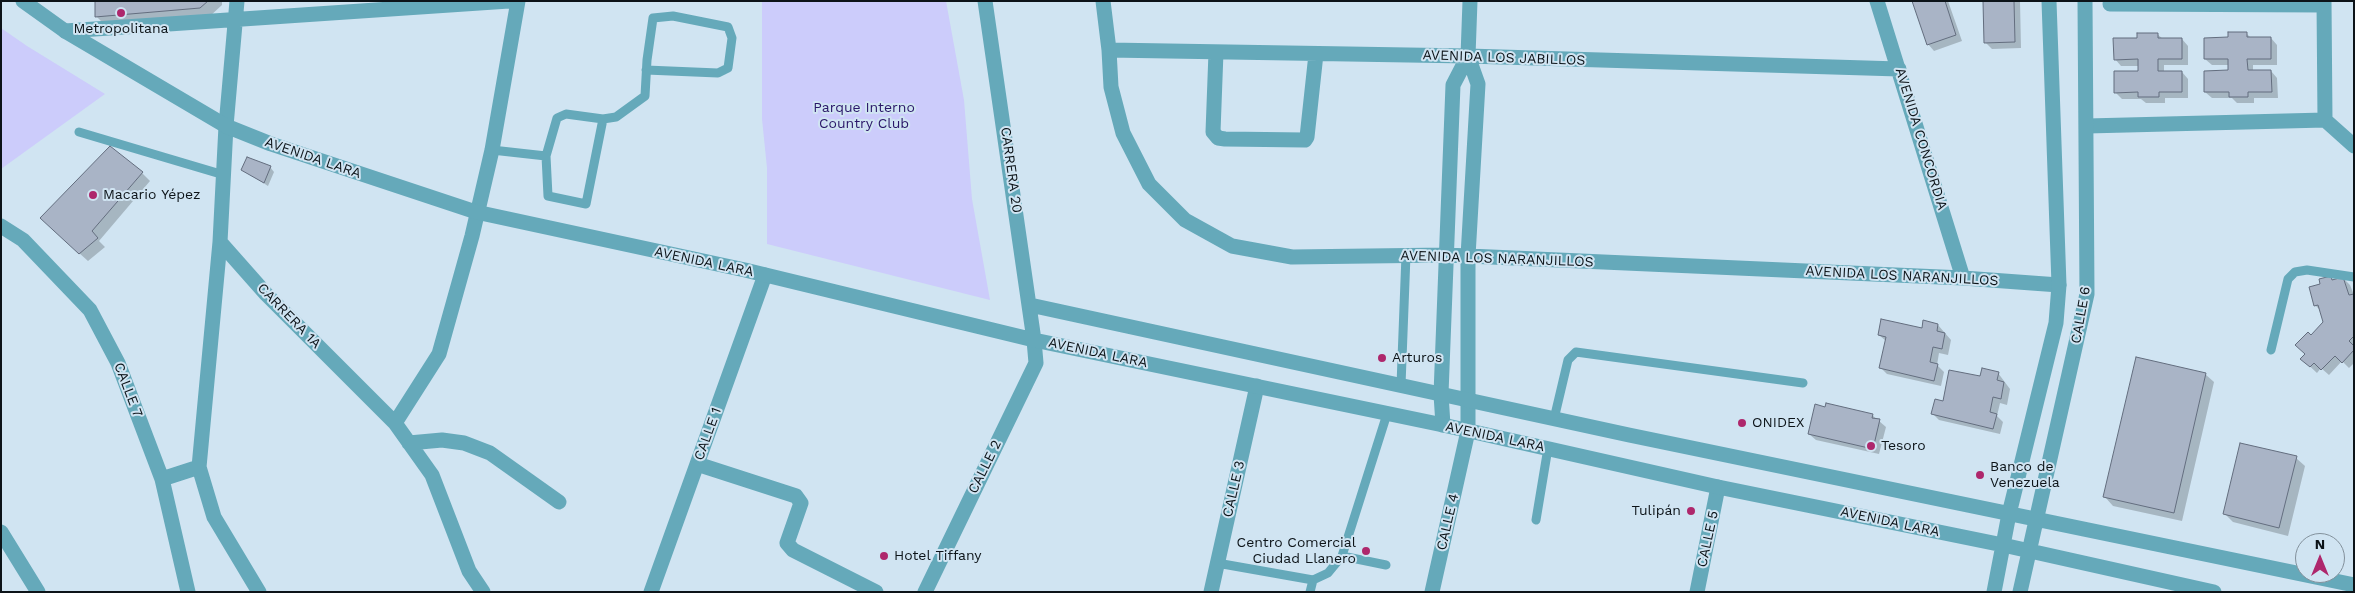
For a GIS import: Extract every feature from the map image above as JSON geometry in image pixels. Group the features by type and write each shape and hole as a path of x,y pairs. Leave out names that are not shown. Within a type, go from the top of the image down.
{"street":[{"name":"AVENIDA LARA","path":"23,1 65,31 226,126 271,144 476,212 765,275 1034,340 1443,425 1718,487 2002,545 2214,592"},
{"path":"237,1 226,126 220,242 199,468 214,517 259,592"},
{"path":"65,31 509,1"},
{"path":"395,424 439,354 472,236 476,212 492,150 518,1"},
{"name":"CARRERA 20","path":"985,1 1034,340"},
{"name":"AVENIDA LOS NARANJILLOS","path":"1103,1 1111,87 1123,133 1149,184 1185,220 1232,246 1292,256 1446,255 1963,278 2058,285"},
{"path":"1443,425 1441,394 1453,85 1468,56 1470,1"},
{"name":"AVENIDA CONCORDIA","path":"1877,1 1963,278"},
{"path":"1994,592 2009,514 2056,323 2058,285 2049,1"},
{"name":"CALLE 6","path":"2020,592 2087,294 2085,1"},
{"path":"2110,4 2324,3 2325,120"},
{"name":"AVENIDA LOS JABILLOS","path":"1109,50 1468,56 1899,69"},
{"path":"1216,52 1213,132 1218,138 1225,139 1305,140 1307,137 1316,54"},
{"name":"CALLE 4","path":"1432,592 1468,431 1468,256 1478,84 1468,56"},
{"path":"2087,126 2325,120 2354,146"},
{"name":"CALLE 7","path":"1,226 23,240 90,310 118,363 162,479 188,592"},
{"name":"CARRERA 1A","path":"220,242 266,294 395,424 432,475 469,571 483,592"},
{"name":"CALLE 1","path":"651,592 765,275"},
{"path":"1030,305 1554,419 2354,586"},
{"name":"CALLE 2","path":"924,592 1036,363 1034,340"},
{"name":"CALLE 3","path":"1212,592 1217,562 1257,386"},
{"path":"409,443 442,440 464,444 490,453 559,502"},
{"path":"697,464 796,496 801,503 787,542 793,550 876,592"},
{"path":"162,479 199,468"},
{"name":"CALLE 5","path":"1697,592 1718,487"},
{"path":"1,532 38,592"}],"lane":[{"path":"603,120 586,204 548,196 546,156 557,118 566,114 603,120 616,117 645,96 646,70 653,18 673,16 728,27 732,38 728,68 718,73 646,70"},
{"path":"79,132 224,175"},
{"path":"492,150 546,156"},
{"path":"1400,386 1406,255"},
{"path":"2271,350 2288,278 2295,272 2307,270 2354,277"},
{"path":"1554,419 1568,360 1576,352 1804,383"},
{"path":"1217,562 1313,580 1328,573 1342,556 1387,414"},
{"path":"1536,520 1548,448"},
{"path":"1342,556 1386,565"},
{"path":"1310,592 1313,580"}],"green space":[{"name":"Parque Interno Country Club","path":"762,1 946,1 964,100 972,199 990,300 767,244 767,168 762,119"},
{"path":"1,28 105,94 1,169"}],"building":[{"name":"Metropolitana","path":"95,1 208,1 200,8 95,17"},
{"path":"1912,1 1945,1 1956,35 1927,45"},
{"path":"1983,1 2014,1 2015,42 1984,43"},
{"path":"2228,32 2247,32 2247,37 2271,37 2271,59 2247,59 2248,70 2271,70 2272,92 2248,92 2248,97 2229,97 2229,92 2204,92 2204,71 2228,70 2228,59 2204,59 2204,38 2228,37"},
{"path":"2137,33 2158,33 2158,38 2182,38 2182,59 2158,59 2158,71 2182,71 2182,92 2159,92 2159,97 2138,97 2138,92 2114,93 2114,71 2138,71 2138,59 2114,60 2113,38 2137,38"},
{"name":"Macario Yépez","path":"110,146 143,172 92,231 98,238 79,254 40,218"},
{"path":"247,157 271,166 264,183 241,170"},
{"path":"2331,276 2332,280 2343,277 2349,295 2354,294 2354,336 2349,341 2354,346 2354,350 2342,363 2335,356 2321,370 2314,363 2310,367 2300,359 2305,354 2295,345 2308,332 2311,335 2323,322 2318,305 2314,306 2309,287 2320,284 2319,279"},
{"path":"1881,319 1922,328 1923,320 1938,324 1937,331 1945,333 1942,349 1933,347 1930,362 1938,364 1934,381 1879,368 1886,337 1878,335"},
{"path":"2136,357 2206,373 2174,513 2103,497"},
{"path":"1982,368 1999,372 1997,380 2004,382 2001,399 1993,397 1990,412 1997,414 1993,429 1931,414 1935,399 1943,401 1949,370 1980,376"},
{"path":"1826,403 1873,414 1872,418 1880,419 1873,449 1808,434 1815,404 1825,407"},
{"path":"2240,443 2297,456 2279,528 2223,514"}],"place":[{"name":"Metropolitana","path":"121,13"},
{"name":"Macario Yépez","path":"93,195"},
{"name":"Arturos","path":"1382,358"},
{"name":"ONIDEX","path":"1742,423"},
{"name":"Tesoro","path":"1871,446"},
{"name":"Banco de Venezuela","path":"1980,475"},
{"name":"Tulipán","path":"1691,511"},
{"name":"Centro Comercial Ciudad Llanero","path":"1366,551"},
{"name":"Hotel Tiffany","path":"884,556"}]}
